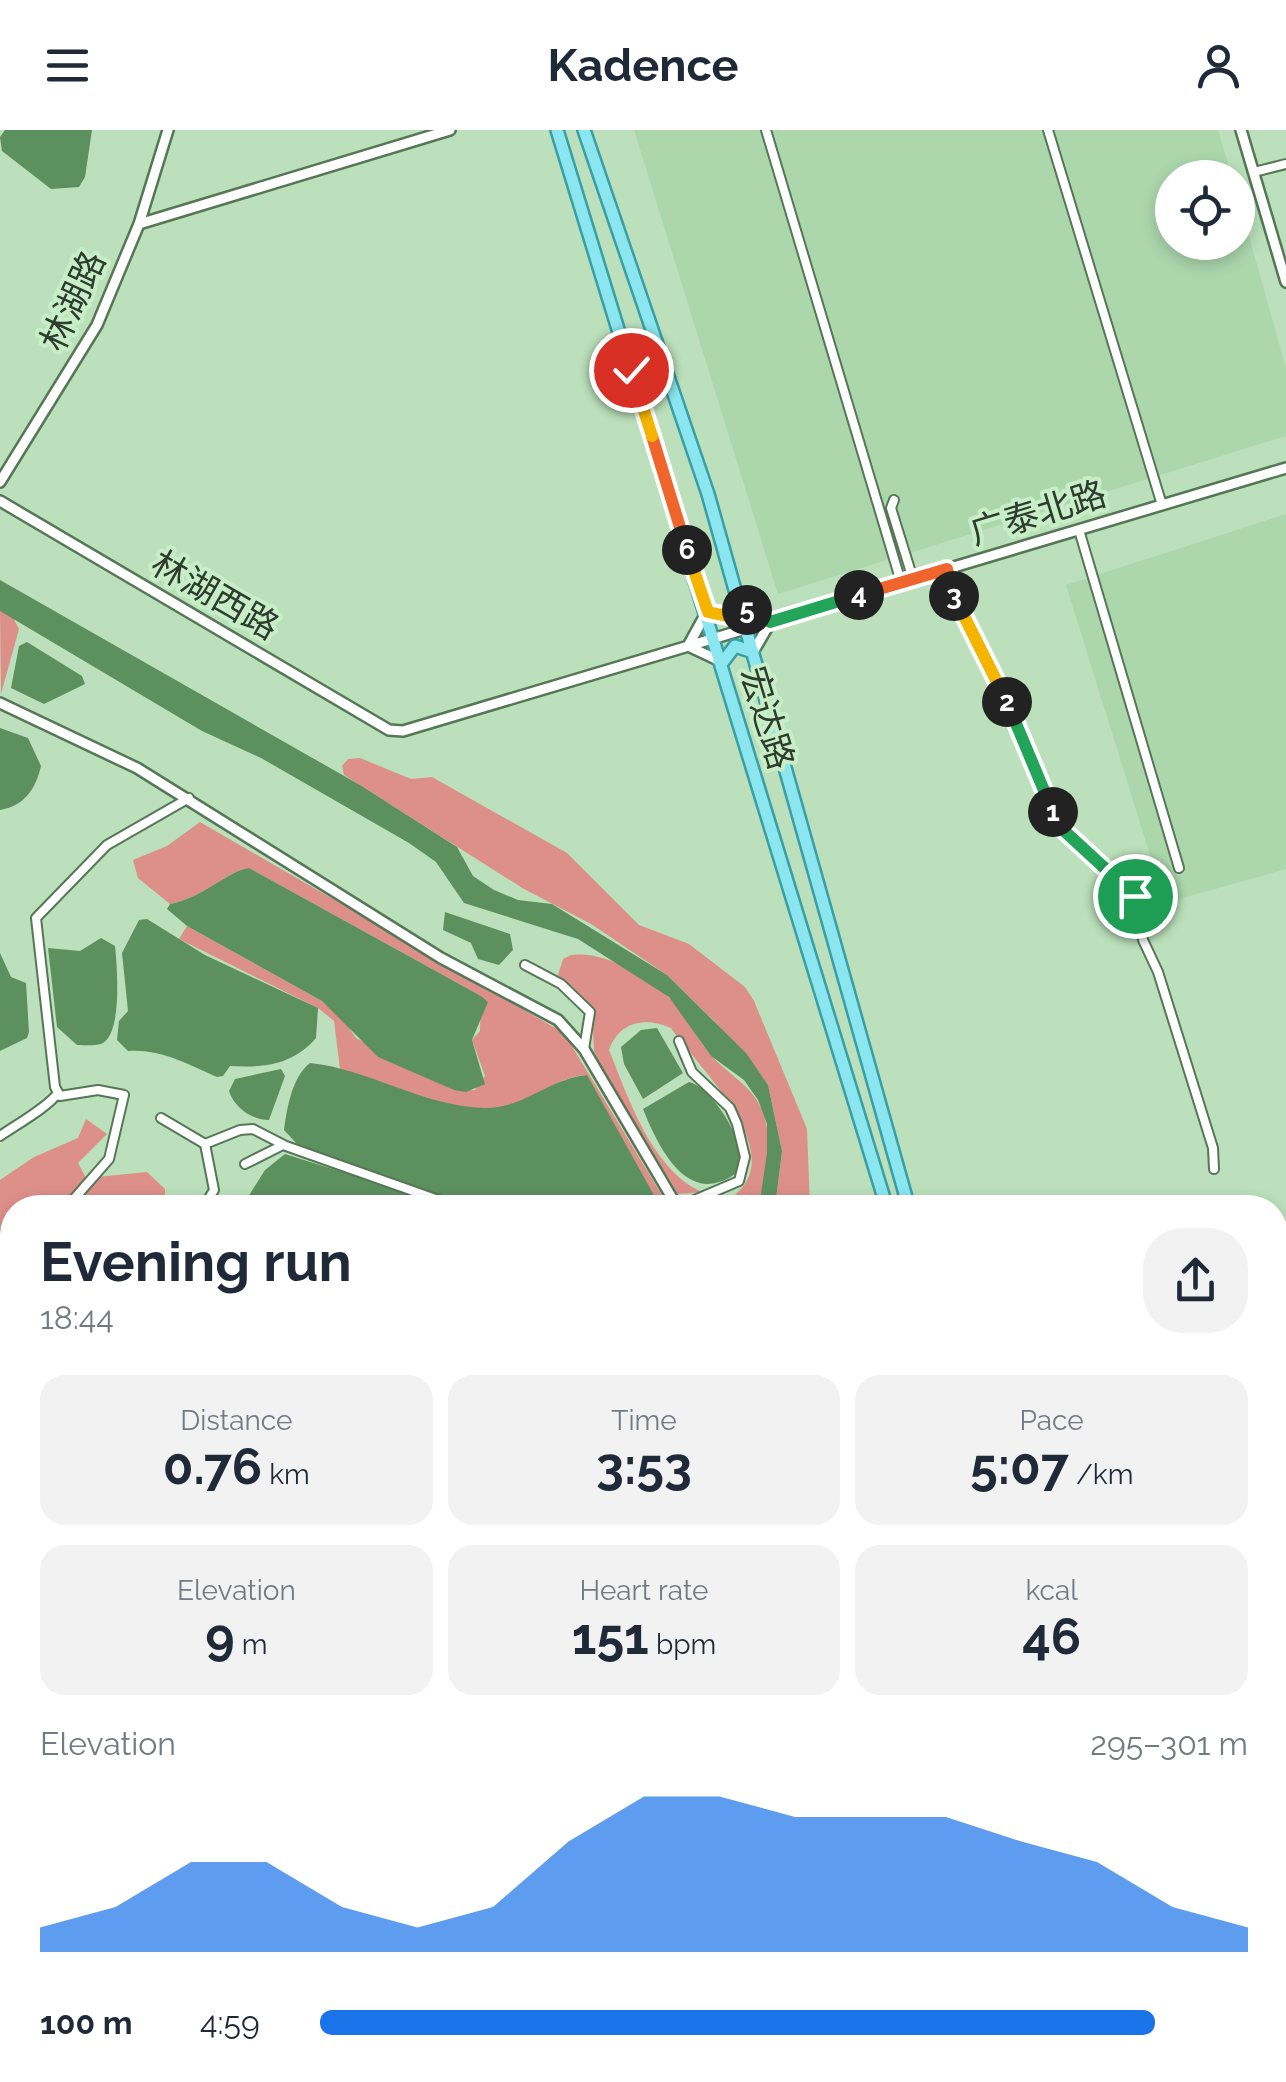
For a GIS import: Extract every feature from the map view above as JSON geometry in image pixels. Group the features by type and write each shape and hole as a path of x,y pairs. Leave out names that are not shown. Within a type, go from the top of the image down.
{"main road":[{"name":"宏达路","path":"557,130 883,1195"},
{"name":"宏达路","path":"584,130 708,494 905,1195"},
{"path":"705,609 724,618 734,612 739,602"},
{"path":"722,663 724,654 735,646 753,652"}],"street":[{"name":"林湖路","path":"0,482 84,350 138,224 168,130"},
{"path":"138,224 450,130"},
{"path":"766,130 901,582"},
{"path":"1048,130 1162,505"},
{"path":"1241,130 1250,160"},
{"path":"1255,172 1286,164"},
{"path":"1255,175 1286,282"},
{"name":"广泰北路","path":"403,731 1285,468"},
{"path":"894,500 891,508 913,579"},
{"name":"林湖西路","path":"0,501 389,730 403,731"},
{"path":"1079,530 1179,868"},
{"path":"947,569 957,607 993,668 1060,827 1135,896 1142,940 1175,1022 1212,1148 1214,1168"},
{"path":"739,602 770,622 753,652"},
{"path":"705,609 700,629 688,646 710,652 722,663"},
{"path":"0,703 189,798 441,958 558,1020 584,1049 671,1195"},
{"path":"0,1136 22,1117 50,1105 58,1093 36,918 107,845 189,798"},
{"path":"526,965 561,984 590,1012 590,1032 584,1049"},
{"path":"679,1041 692,1072 730,1108 744,1157 739,1181 706,1195"},
{"path":"58,1093 60,1096 98,1090 124,1096 110,1159 78,1195"},
{"path":"161,1118 205,1144 214,1190 211,1195"},
{"path":"205,1144 240,1130 254,1129 283,1145 424,1195"},
{"path":"245,1164 283,1145"}],"shaded area":[{"path":"5,130 92,130 85,177 79,187 51,189 2,151 0,137"},
{"path":"634,130 1218,130 1227,160 1155,160 1155,260 1255,258 1286,368 1286,436 778,594"},
{"path":"1286,514 1286,869 1165,903 1066,585"},
{"path":"0,580 360,785 457,847 473,876 494,890 518,900 552,904 667,975 746,1053 768,1085 782,1151 776,1195 761,1195 767,1124 758,1100 744,1080 711,1056 669,997 578,939 464,903 436,862 409,843 261,758 202,731 0,611"},
{"path":"0,611 12,616 19,629 1,694"},
{"path":"27,642 82,676 85,684 44,704 11,688 19,646"},
{"path":"0,728 28,738 41,766 28,795 16,805 0,810"},
{"path":"360,758 411,779 432,777 567,853 639,925 689,944 745,987 807,1129 810,1195 776,1195 782,1151 768,1085 715,1022 667,975 591,924 524,889 344,775 342,766 348,759"},
{"path":"200,822 564,1033 662,1195 654,1195 586,1075 563,1081 517,1105 487,1109 444,1104 340,1069 334,1021 318,1008 179,939 187,926 322,1001 339,1013 356,1038 454,1090 475,1090 485,1076 472,1040 480,1031 481,996 249,868 170,904 138,878 133,860 167,846"},
{"path":"249,868 488,1002 472,1040 485,1084 466,1092 454,1090 378,1057 322,1001 187,926 167,909 170,904"},
{"path":"445,912 510,934 513,950 499,965 478,959 471,943 443,930"},
{"path":"147,919 205,955 318,1008 316,1038 288,1059 266,1065 230,1066 223,1076 217,1077 162,1054 128,1051 117,1040 119,1021 128,1011 122,953 139,920"},
{"path":"101,938 115,946 117,999 113,1028 101,1044 77,1045 57,1027 48,948 80,951"},
{"path":"0,953 11,977 26,983 29,1032 27,1038 0,1051"},
{"path":"571,955 598,957 653,983 678,1008 717,1062 757,1100 766,1123 768,1144 761,1195 734,1195 750,1174 751,1152 744,1130 715,1084 671,1028 634,1024 620,1033 609,1050 656,1150 684,1182 702,1192 678,1194 606,1076 594,1051 592,1009 558,975 563,959"},
{"path":"657,1028 683,1073 643,1099 624,1064 621,1047 641,1030"},
{"path":"310,1063 332,1067 439,1101 484,1108 511,1104 560,1082 587,1075 654,1195 437,1195 297,1144 284,1130 289,1103"},
{"path":"281,1069 285,1076 269,1120 244,1112 229,1091 235,1079"},
{"path":"689,1082 718,1106 739,1147 738,1170 719,1182 705,1184 681,1173 662,1149 643,1109"},
{"path":"86,1119 107,1134 78,1163 86,1178 147,1172 165,1189 165,1195 0,1195 0,1180 34,1157 78,1138"},
{"path":"285,1154 414,1195 249,1195 265,1170"}],"route":[{"path":"631,370 705,609 724,618 739,602 751,614 770,622 947,569 957,607 993,668 1060,827 1135,896"}]}
